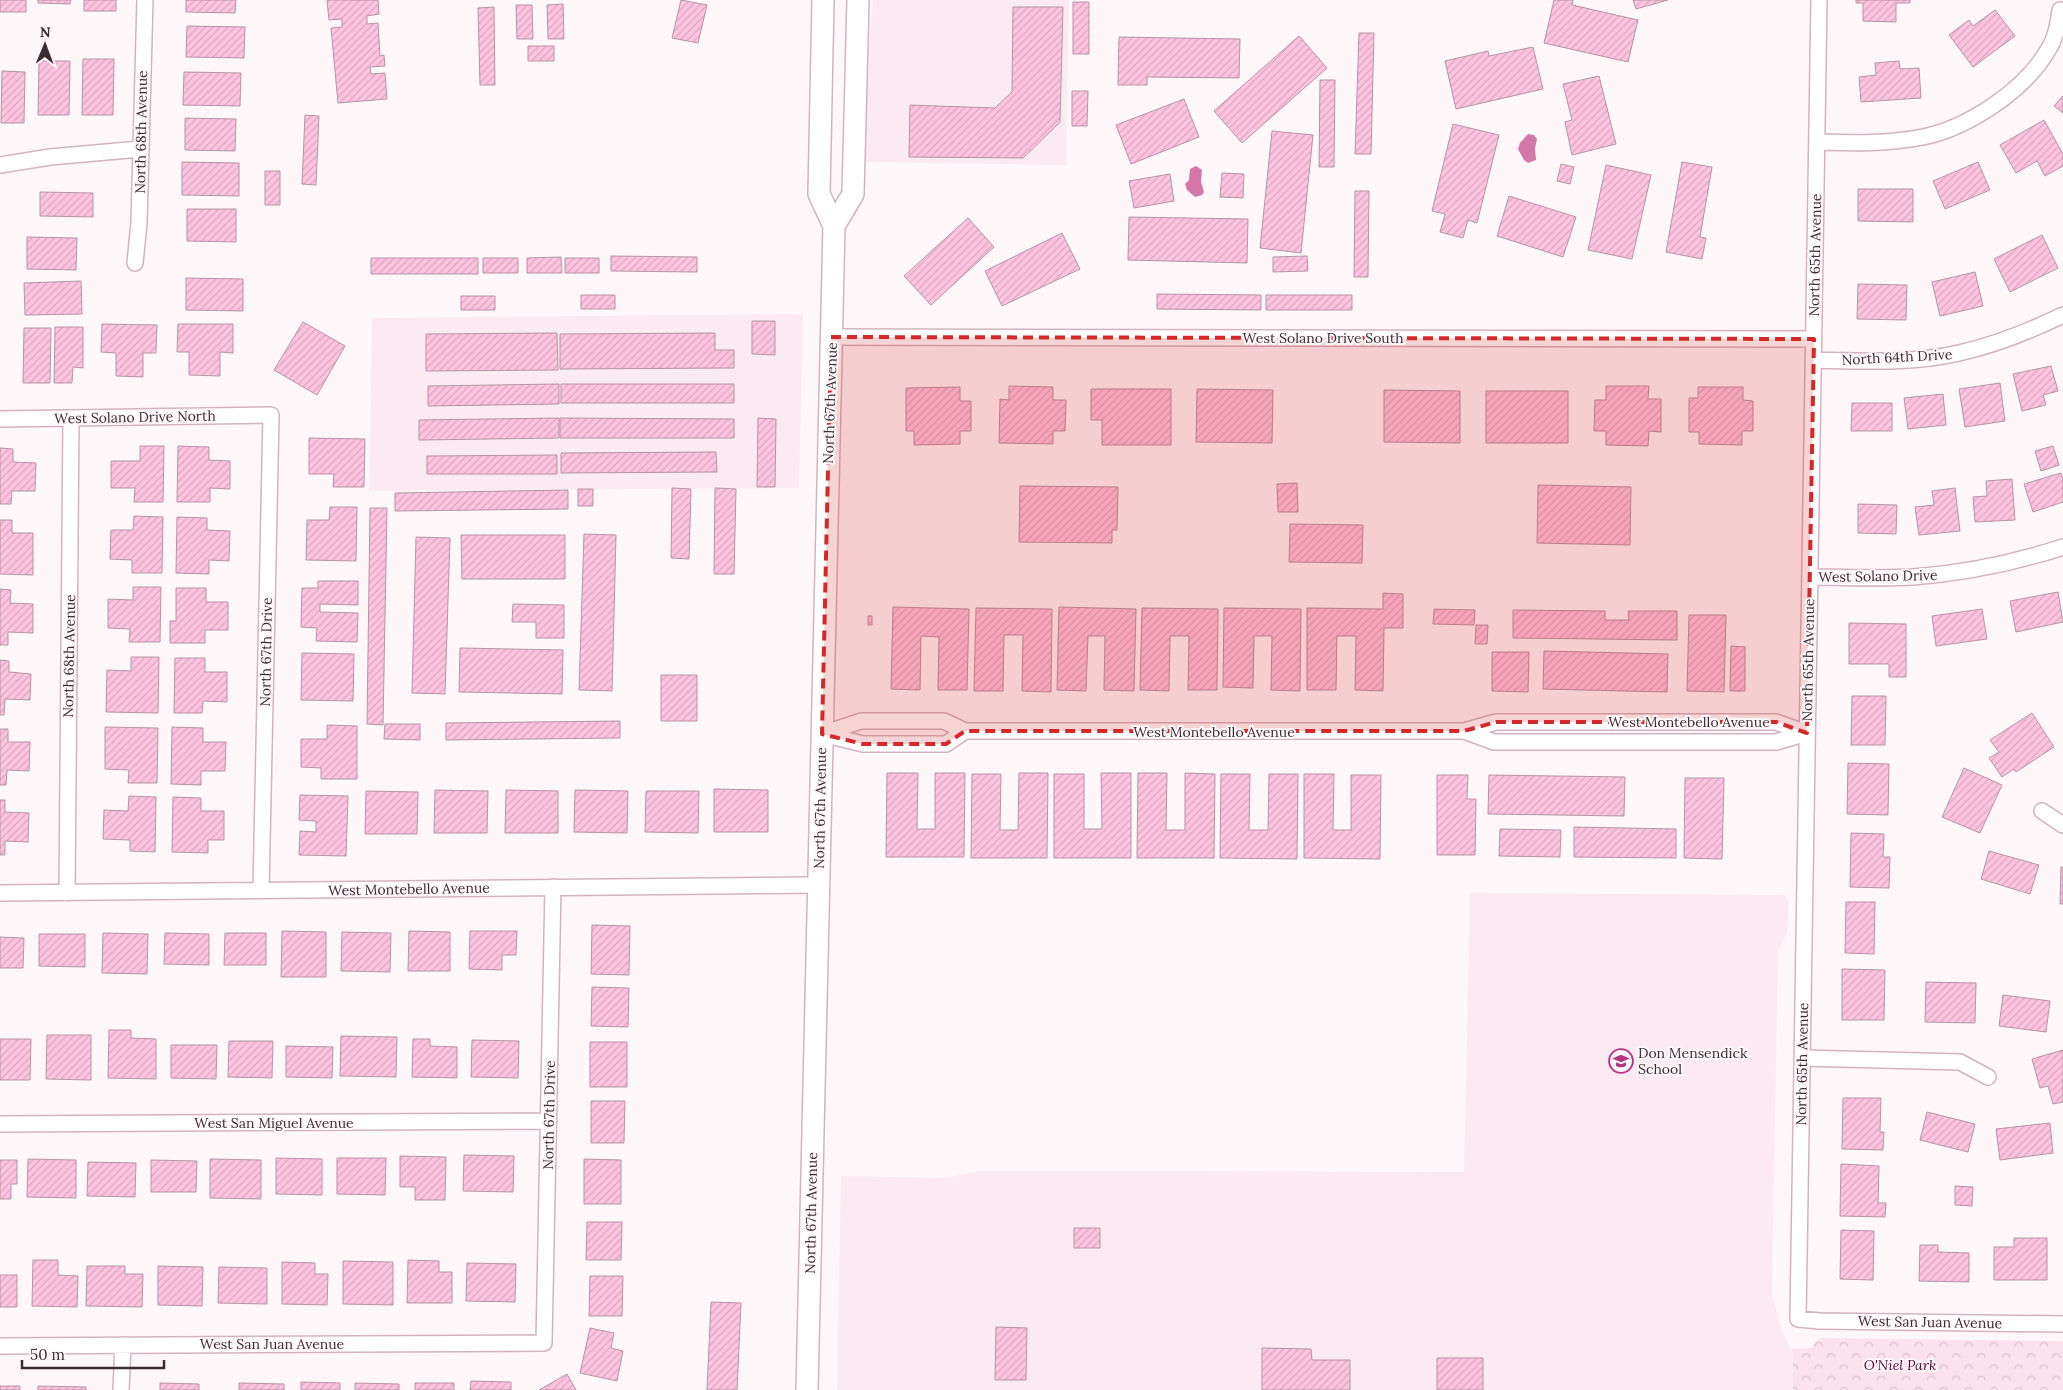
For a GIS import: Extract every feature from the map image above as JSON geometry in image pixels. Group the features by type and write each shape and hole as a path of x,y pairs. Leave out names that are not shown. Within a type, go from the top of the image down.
{"main road":[{"name":"North 67th Avenue","path":"807,1390 834,226 819,194 823,0"},
{"name":"North 67th Avenue","path":"834,226 853,194 858,0"}],"street":[{"name":"North 68th Avenue","path":"135,263 139,222 145,0"},
{"name":"North 65th Avenue","path":"1798,1319 1819,0"},
{"path":"1817,142 1889,142 1925,137 1959,124 1989,109 2035,68 2048,50 2056,33 2060,10"},
{"path":"0,165 50,157 140,149"},
{"name":"North 64th Drive","path":"1814,360 1895,359 1958,354 1996,343 2041,326 2063,315"},
{"name":"West Solano Drive South","path":"832,337 1814,339"},
{"name":"West Solano Drive North","path":"0,419 271,415"},
{"name":"North 67th Drive","path":"260,890 271,415"},
{"name":"North 68th Avenue","path":"67,893 71,418"},
{"name":"West Solano Drive","path":"1810,577 1911,577 1952,573 2025,559 2063,547"},
{"name":"West Montebello Avenue","path":"822,734 861,721 944,721 965,732 1464,731 1494,742 1776,742 1807,733"},
{"name":"West Montebello Avenue","path":"822,734 863,744 946,744 965,732"},
{"path":"2042,811 2063,825"},
{"name":"West Montebello Avenue","path":"0,893 818,885"},
{"name":"North 67th Drive","path":"544,1342 554,887"},
{"path":"1802,1058 1960,1062 1988,1077"},
{"name":"West San Miguel Avenue","path":"0,1124 549,1121"},
{"name":"West San Juan Avenue","path":"1798,1319 1820,1321 2063,1324"},
{"name":"West San Juan Avenue","path":"0,1346 544,1342"},
{"path":"121,1390 123,1345"}],"highlighted area":[{"path":"831,337 1814,339 1807,733 1776,722 1496,722 1464,731 965,731 946,744 863,744 822,734"}],"shaded area":[{"path":"873,0 1069,0 1066,165 865,162 869,45"},
{"path":"1528,134 1534,135 1537,139 1535,148 1536,160 1528,163 1524,160 1518,149 1520,143"},
{"path":"1196,166 1202,170 1201,182 1204,192 1202,195 1195,197 1187,190 1185,184 1189,180 1190,169"},
{"path":"803,314 799,488 369,491 372,318"},
{"name":"Don Mensendick School","path":"1470,893 1784,895 1789,901 1787,933 1778,951 1772,1293 1780,1326 1793,1355 1793,1390 837,1390 841,1176 944,1178 979,1171 1464,1172"}],"green space":[{"name":"O'Niel Park","path":"1821,1338 2063,1341 2063,1390 1793,1390 1793,1355 1791,1349 1811,1348"}],"building":[{"path":"0,0 26,0 26,12 0,12"},
{"path":"38,0 71,0 70,4 38,3"},
{"path":"84,0 116,0 116,11 84,11"},
{"path":"186,0 236,0 235,13 186,12"},
{"path":"327,0 378,0 379,14 367,16 367,24 378,23 380,56 384,55 385,66 370,67 371,74 385,73 387,99 338,103 331,28 342,27 342,19 329,20"},
{"path":"681,0 707,5 698,43 672,38"},
{"path":"1554,0 1573,0 1572,5 1638,20 1628,62 1544,43"},
{"path":"1633,0 1668,0 1636,9"},
{"path":"1856,0 1910,0 1910,3 1896,3 1896,22 1863,21 1863,3 1856,3"},
{"path":"1073,2 1089,2 1089,54 1073,54"},
{"path":"563,4 564,39 548,39 547,5"},
{"path":"516,5 532,5 533,39 517,39"},
{"path":"494,7 495,85 480,85 478,8"},
{"path":"1013,7 1063,7 1060,122 1023,158 909,157 910,105 995,108 1012,92"},
{"path":"1995,10 2015,36 1973,67 1949,35 1969,20 1973,26"},
{"path":"187,26 245,27 244,58 186,57"},
{"path":"1359,33 1374,33 1371,154 1355,154"},
{"path":"1299,36 1327,68 1242,143 1214,111"},
{"path":"1119,37 1240,39 1239,78 1147,77 1147,85 1118,85"},
{"path":"528,46 554,46 554,61 528,61"},
{"path":"1533,47 1543,89 1456,109 1445,61 1488,51 1489,56"},
{"path":"83,59 114,59 113,115 82,115"},
{"path":"39,61 70,61 69,115 38,115"},
{"path":"1899,61 1900,69 1919,68 1921,98 1861,102 1859,77 1876,75 1875,63"},
{"path":"2,71 25,72 24,123 1,123"},
{"path":"184,72 241,73 240,106 183,105"},
{"path":"1599,76 1616,144 1572,155 1565,122 1572,120 1563,84"},
{"path":"1320,80 1335,80 1334,167 1319,167"},
{"path":"1072,91 1088,91 1087,126 1072,126"},
{"path":"2063,96 2063,113 2054,106"},
{"path":"1184,99 1199,137 1131,164 1116,125"},
{"path":"305,115 319,116 316,185 302,184"},
{"path":"185,118 236,119 235,151 185,150"},
{"path":"2044,120 2063,154 2063,166 2045,176 2037,161 2016,173 2000,145"},
{"path":"1453,124 1499,135 1477,223 1468,220 1463,238 1440,232 1445,214 1432,211"},
{"path":"1272,131 1313,135 1301,253 1260,248"},
{"path":"182,162 239,163 239,196 182,195"},
{"path":"1682,162 1712,167 1700,237 1706,238 1702,259 1666,252"},
{"path":"1978,162 1990,190 1945,209 1933,181"},
{"path":"1561,164 1574,167 1570,184 1557,181"},
{"path":"1606,165 1651,175 1632,259 1588,250"},
{"path":"265,171 280,171 280,205 265,205"},
{"path":"1222,173 1244,174 1243,198 1220,197"},
{"path":"1170,174 1174,201 1134,208 1129,181"},
{"path":"1858,189 1913,189 1913,222 1858,221"},
{"path":"1355,191 1369,191 1368,277 1354,277"},
{"path":"40,192 93,193 93,217 40,216"},
{"path":"1509,196 1576,217 1563,257 1497,236"},
{"path":"187,209 236,209 236,242 187,241"},
{"path":"1129,217 1248,219 1247,263 1128,260"},
{"path":"968,218 994,247 931,305 904,276"},
{"path":"1062,233 1080,269 1002,306 985,271"},
{"path":"2042,235 2058,268 2010,292 1994,259"},
{"path":"27,237 77,238 76,270 27,269"},
{"path":"611,256 697,257 697,272 611,271"},
{"path":"1307,256 1308,271 1273,272 1273,257"},
{"path":"561,257 562,273 527,273 527,258"},
{"path":"371,258 478,258 478,274 371,274"},
{"path":"483,258 518,258 518,273 483,273"},
{"path":"565,258 599,258 599,273 565,273"},
{"path":"1975,272 1983,306 1940,316 1932,282"},
{"path":"186,278 243,279 243,311 186,310"},
{"path":"81,281 82,314 25,315 24,283"},
{"path":"1858,284 1907,285 1906,320 1857,319"},
{"path":"1157,294 1261,295 1261,310 1157,309"},
{"path":"581,295 615,295 615,309 581,309"},
{"path":"1266,295 1352,295 1352,310 1266,310"},
{"path":"461,296 495,296 495,310 461,310"},
{"path":"752,321 775,321 775,355 752,354"},
{"path":"303,322 345,346 317,395 274,370"},
{"path":"102,324 157,325 156,353 143,353 143,377 116,376 116,353 101,352"},
{"path":"178,324 233,324 233,353 220,352 220,376 189,375 189,352 177,352"},
{"path":"55,327 83,327 83,368 73,367 72,383 54,383"},
{"path":"24,328 51,328 50,383 23,383"},
{"path":"557,333 558,370 426,371 426,334"},
{"path":"715,333 715,350 734,350 734,368 560,369 560,334"},
{"path":"2051,366 2058,391 2043,395 2046,405 2022,411 2013,374"},
{"path":"2000,383 2005,421 1965,427 1959,389"},
{"path":"559,384 559,404 428,406 428,386"},
{"path":"561,384 734,384 734,403 561,403"},
{"path":"1009,386 1053,387 1053,400 1066,400 1065,431 1053,431 1053,444 999,443 1000,399 1009,400"},
{"path":"1606,386 1649,386 1648,399 1661,399 1661,432 1649,431 1648,446 1606,445 1606,431 1594,431 1595,400 1606,400"},
{"path":"960,387 960,401 971,401 971,431 960,431 960,444 914,445 914,431 906,431 906,388"},
{"path":"1698,387 1743,387 1743,400 1753,401 1753,431 1742,431 1742,445 1699,444 1699,432 1689,432 1689,398 1698,398"},
{"path":"1091,389 1171,389 1171,445 1102,445 1102,420 1091,420"},
{"path":"1197,389 1273,390 1272,443 1196,442"},
{"path":"1384,390 1460,391 1460,443 1384,442"},
{"path":"1486,391 1568,391 1568,443 1486,443"},
{"path":"1943,394 1946,425 1908,429 1904,398"},
{"path":"1852,403 1892,403 1892,431 1851,431"},
{"path":"559,418 559,438 419,440 419,420"},
{"path":"560,418 734,419 734,438 560,438"},
{"path":"758,418 776,419 775,487 757,487"},
{"path":"309,438 365,439 364,487 333,487 334,474 309,474"},
{"path":"140,446 164,446 163,502 134,502 135,488 111,488 111,461 140,461"},
{"path":"178,446 209,447 209,460 230,461 230,489 210,488 210,502 177,502"},
{"path":"2053,446 2059,465 2041,471 2035,451"},
{"path":"0,448 13,449 13,462 36,463 35,491 12,491 11,504 0,504"},
{"path":"716,452 717,472 561,473 561,453"},
{"path":"557,455 557,474 427,474 427,456"},
{"path":"2061,473 2063,480 2063,502 2033,512 2024,484"},
{"path":"2012,479 2015,520 1975,522 1973,497 1987,496 1986,481"},
{"path":"1297,483 1298,512 1278,512 1277,484"},
{"path":"1538,485 1631,487 1630,545 1537,543"},
{"path":"1020,486 1118,487 1117,530 1112,530 1112,543 1019,542"},
{"path":"672,488 691,489 689,559 671,558"},
{"path":"715,488 736,489 734,574 714,574"},
{"path":"1955,488 1960,531 1919,535 1915,507 1934,505 1932,491"},
{"path":"578,489 593,489 593,506 578,506"},
{"path":"568,490 568,509 395,511 395,493"},
{"path":"1858,504 1897,505 1896,534 1858,533"},
{"path":"330,507 357,507 356,561 306,560 307,520 329,520"},
{"path":"370,508 387,508 383,725 367,724"},
{"path":"134,516 163,517 162,573 132,573 132,560 110,559 111,530 133,530"},
{"path":"177,517 207,518 207,530 230,531 229,561 209,560 209,574 176,573"},
{"path":"0,520 12,520 12,533 33,533 33,575 0,574"},
{"path":"1290,524 1363,525 1362,563 1289,562"},
{"path":"584,534 616,535 612,691 579,690"},
{"path":"461,535 565,535 565,579 462,579"},
{"path":"416,537 450,538 445,694 412,693"},
{"path":"318,581 358,581 358,605 320,604 320,612 358,613 357,642 316,641 317,628 301,627 302,588 318,588"},
{"path":"133,587 161,587 160,642 129,642 130,629 108,628 108,599 133,600"},
{"path":"176,588 206,588 206,602 228,602 228,630 205,630 205,643 170,643 170,621 176,621"},
{"path":"0,589 11,590 10,603 33,604 33,633 8,632 8,645 0,645"},
{"path":"2058,592 2063,622 2016,632 2010,601"},
{"path":"1383,593 1403,594 1403,628 1384,628 1383,691 1355,690 1356,636 1337,636 1336,690 1307,690 1307,608 1383,609"},
{"path":"513,604 564,605 564,638 536,638 536,622 512,622"},
{"path":"893,607 969,609 967,690 938,690 939,637 921,636 920,690 891,689"},
{"path":"1059,607 1136,609 1134,691 1104,690 1105,636 1088,636 1086,691 1057,690"},
{"path":"976,608 1052,609 1051,692 1022,691 1023,635 1004,635 1003,691 974,691"},
{"path":"1142,608 1218,609 1217,690 1188,690 1189,636 1170,636 1169,691 1140,690"},
{"path":"1224,608 1301,609 1300,691 1271,690 1272,636 1254,636 1253,688 1223,687"},
{"path":"1434,609 1475,610 1474,625 1433,624"},
{"path":"1982,609 1987,639 1936,646 1932,616"},
{"path":"1513,610 1605,611 1605,620 1629,620 1628,611 1677,611 1677,640 1513,638"},
{"path":"1689,615 1726,615 1724,692 1687,691"},
{"path":"868,616 872,616 872,625 868,625"},
{"path":"1849,623 1906,624 1906,677 1889,677 1889,664 1849,664"},
{"path":"1476,625 1488,625 1487,644 1475,644"},
{"path":"1731,646 1745,647 1745,691 1730,691"},
{"path":"460,648 563,650 562,694 459,692"},
{"path":"1544,651 1668,654 1667,692 1543,689"},
{"path":"1492,652 1529,652 1528,692 1492,691"},
{"path":"302,653 354,654 353,701 301,700"},
{"path":"131,657 159,657 158,713 106,712 107,670 131,671"},
{"path":"175,658 205,658 205,672 227,672 227,702 203,701 202,713 174,713"},
{"path":"0,660 9,661 9,672 31,674 30,700 5,699 4,715 0,715"},
{"path":"661,675 697,675 697,721 661,721"},
{"path":"1852,696 1886,696 1885,745 1851,745"},
{"path":"2032,713 2054,747 2016,772 2014,769 2002,777 1989,758 1999,752 1990,740"},
{"path":"620,721 620,738 446,740 446,723"},
{"path":"385,724 420,724 420,740 384,739"},
{"path":"327,725 357,726 357,779 321,779 321,768 301,767 301,739 327,739"},
{"path":"105,727 158,728 157,783 128,783 129,770 105,769"},
{"path":"172,727 203,728 203,742 226,742 225,771 201,771 201,785 171,784"},
{"path":"0,729 8,729 8,742 30,742 29,771 7,770 6,785 0,785"},
{"path":"1848,763 1889,764 1888,815 1847,814"},
{"path":"1964,768 2002,785 1980,833 1942,817"},
{"path":"887,773 918,773 917,829 935,829 935,773 965,773 964,857 886,857"},
{"path":"1019,773 1048,773 1047,858 971,858 972,774 1001,774 1000,830 1018,830"},
{"path":"1101,773 1131,773 1131,858 1054,858 1054,774 1084,774 1084,829 1102,829"},
{"path":"1138,773 1167,773 1166,830 1185,830 1185,773 1215,774 1214,858 1137,858"},
{"path":"1221,774 1250,774 1249,830 1268,830 1269,774 1298,774 1297,859 1220,858"},
{"path":"1304,774 1334,774 1333,830 1351,830 1351,775 1381,775 1380,859 1304,858"},
{"path":"1437,775 1468,775 1467,799 1476,799 1475,855 1437,855"},
{"path":"1489,775 1625,777 1624,816 1488,814"},
{"path":"1685,778 1724,778 1722,859 1684,858"},
{"path":"714,789 768,790 768,832 714,832"},
{"path":"435,790 488,791 487,833 434,833"},
{"path":"506,790 558,791 558,833 505,833"},
{"path":"575,790 628,791 627,833 574,832"},
{"path":"366,791 418,792 417,834 365,834"},
{"path":"646,791 699,791 698,833 645,832"},
{"path":"300,795 348,796 346,856 299,855 300,831 316,832 316,821 299,820"},
{"path":"129,796 156,797 155,852 130,851 130,840 103,839 104,810 128,811"},
{"path":"173,797 201,798 201,811 224,811 224,840 208,840 208,853 172,852"},
{"path":"0,800 5,800 5,812 29,813 28,842 5,841 5,855 0,855"},
{"path":"1574,827 1676,829 1676,858 1574,857"},
{"path":"1500,829 1561,830 1560,857 1499,856"},
{"path":"1851,833 1884,834 1883,857 1890,857 1889,888 1850,887"},
{"path":"1989,851 2039,865 2030,894 1981,879"},
{"path":"2061,867 2063,867 2063,904 2060,904"},
{"path":"1846,902 1875,902 1874,954 1845,953"},
{"path":"592,925 630,926 629,975 591,974"},
{"path":"282,931 326,932 326,977 281,977"},
{"path":"409,931 450,932 450,971 408,971"},
{"path":"470,931 517,931 516,955 502,955 502,970 469,969"},
{"path":"342,932 391,933 390,972 341,971"},
{"path":"103,933 148,934 147,974 102,973"},
{"path":"165,933 209,934 209,965 164,964"},
{"path":"225,933 266,933 266,965 224,965"},
{"path":"39,934 85,934 85,967 39,966"},
{"path":"0,937 24,938 23,968 0,968"},
{"path":"1842,969 1885,970 1884,1020 1842,1020"},
{"path":"1926,982 1976,983 1975,1023 1925,1022"},
{"path":"592,987 629,988 628,1027 591,1026"},
{"path":"2003,995 2050,1001 2046,1032 1999,1026"},
{"path":"109,1030 131,1030 131,1038 156,1039 156,1079 108,1078"},
{"path":"47,1035 91,1035 91,1080 46,1079"},
{"path":"341,1036 397,1037 396,1077 340,1076"},
{"path":"0,1039 31,1039 30,1080 0,1080"},
{"path":"413,1039 430,1039 430,1046 457,1047 457,1078 412,1077"},
{"path":"472,1040 519,1041 518,1078 471,1077"},
{"path":"229,1041 273,1041 272,1078 228,1077"},
{"path":"590,1042 627,1042 627,1087 590,1087"},
{"path":"171,1045 217,1045 216,1079 171,1078"},
{"path":"286,1046 333,1047 332,1078 286,1077"},
{"path":"2063,1050 2063,1102 2053,1104 2048,1086 2040,1088 2032,1059"},
{"path":"1843,1098 1881,1098 1880,1132 1884,1132 1883,1150 1842,1149"},
{"path":"591,1101 625,1101 624,1143 591,1143"},
{"path":"1927,1112 1975,1124 1968,1152 1920,1140"},
{"path":"2050,1123 2053,1153 2000,1160 1996,1129"},
{"path":"464,1155 514,1156 513,1192 463,1191"},
{"path":"400,1156 446,1157 445,1200 415,1200 415,1187 400,1187"},
{"path":"276,1158 322,1159 322,1195 276,1194"},
{"path":"337,1158 386,1158 385,1195 337,1194"},
{"path":"28,1159 76,1160 76,1198 27,1197"},
{"path":"210,1159 261,1160 261,1199 210,1198"},
{"path":"584,1159 621,1160 621,1204 584,1204"},
{"path":"0,1160 17,1160 17,1184 11,1184 11,1199 0,1199"},
{"path":"151,1160 197,1161 196,1192 151,1192"},
{"path":"88,1162 136,1163 135,1197 87,1196"},
{"path":"1841,1164 1879,1166 1878,1203 1886,1203 1885,1217 1840,1216"},
{"path":"1955,1186 1973,1187 1972,1206 1955,1205"},
{"path":"587,1222 622,1222 621,1260 586,1260"},
{"path":"1074,1228 1100,1228 1100,1248 1074,1248"},
{"path":"1841,1230 1874,1231 1873,1280 1840,1279"},
{"path":"2014,1238 2047,1238 2047,1280 1994,1280 1994,1247 2014,1247"},
{"path":"1920,1245 1938,1245 1938,1252 1969,1253 1969,1282 1919,1281"},
{"path":"33,1260 58,1260 58,1275 78,1276 77,1307 32,1306"},
{"path":"408,1260 439,1261 439,1272 452,1272 452,1303 407,1303"},
{"path":"343,1261 393,1262 393,1305 343,1304"},
{"path":"282,1262 315,1263 315,1274 328,1274 327,1305 282,1304"},
{"path":"467,1263 516,1264 515,1302 466,1301"},
{"path":"87,1266 125,1266 125,1274 143,1274 142,1307 86,1306"},
{"path":"158,1266 203,1267 202,1306 158,1305"},
{"path":"219,1267 267,1268 267,1304 218,1303"},
{"path":"0,1275 17,1275 17,1307 0,1307"},
{"path":"590,1276 623,1276 622,1316 589,1316"},
{"path":"711,1302 741,1303 737,1390 707,1390"},
{"path":"996,1327 1027,1328 1026,1380 995,1380"},
{"path":"590,1328 614,1333 611,1348 623,1351 617,1381 580,1373"},
{"path":"1262,1348 1311,1349 1312,1360 1350,1360 1350,1390 1262,1390"},
{"path":"1437,1358 1483,1358 1483,1390 1437,1390"},
{"path":"567,1374 576,1390 539,1390"},
{"path":"471,1381 511,1382 511,1390 470,1390"},
{"path":"301,1382 340,1383 340,1390 301,1390"},
{"path":"160,1383 199,1384 199,1390 160,1390"},
{"path":"239,1383 284,1384 284,1390 239,1390"},
{"path":"355,1383 399,1384 399,1390 355,1390"},
{"path":"415,1383 454,1383 454,1390 415,1390"},
{"path":"0,1386 20,1386 20,1390 0,1390"},
{"path":"38,1386 86,1387 86,1390 38,1390"}],"place":[{"name":"Don Mensendick School","path":"1621,1061"}]}
